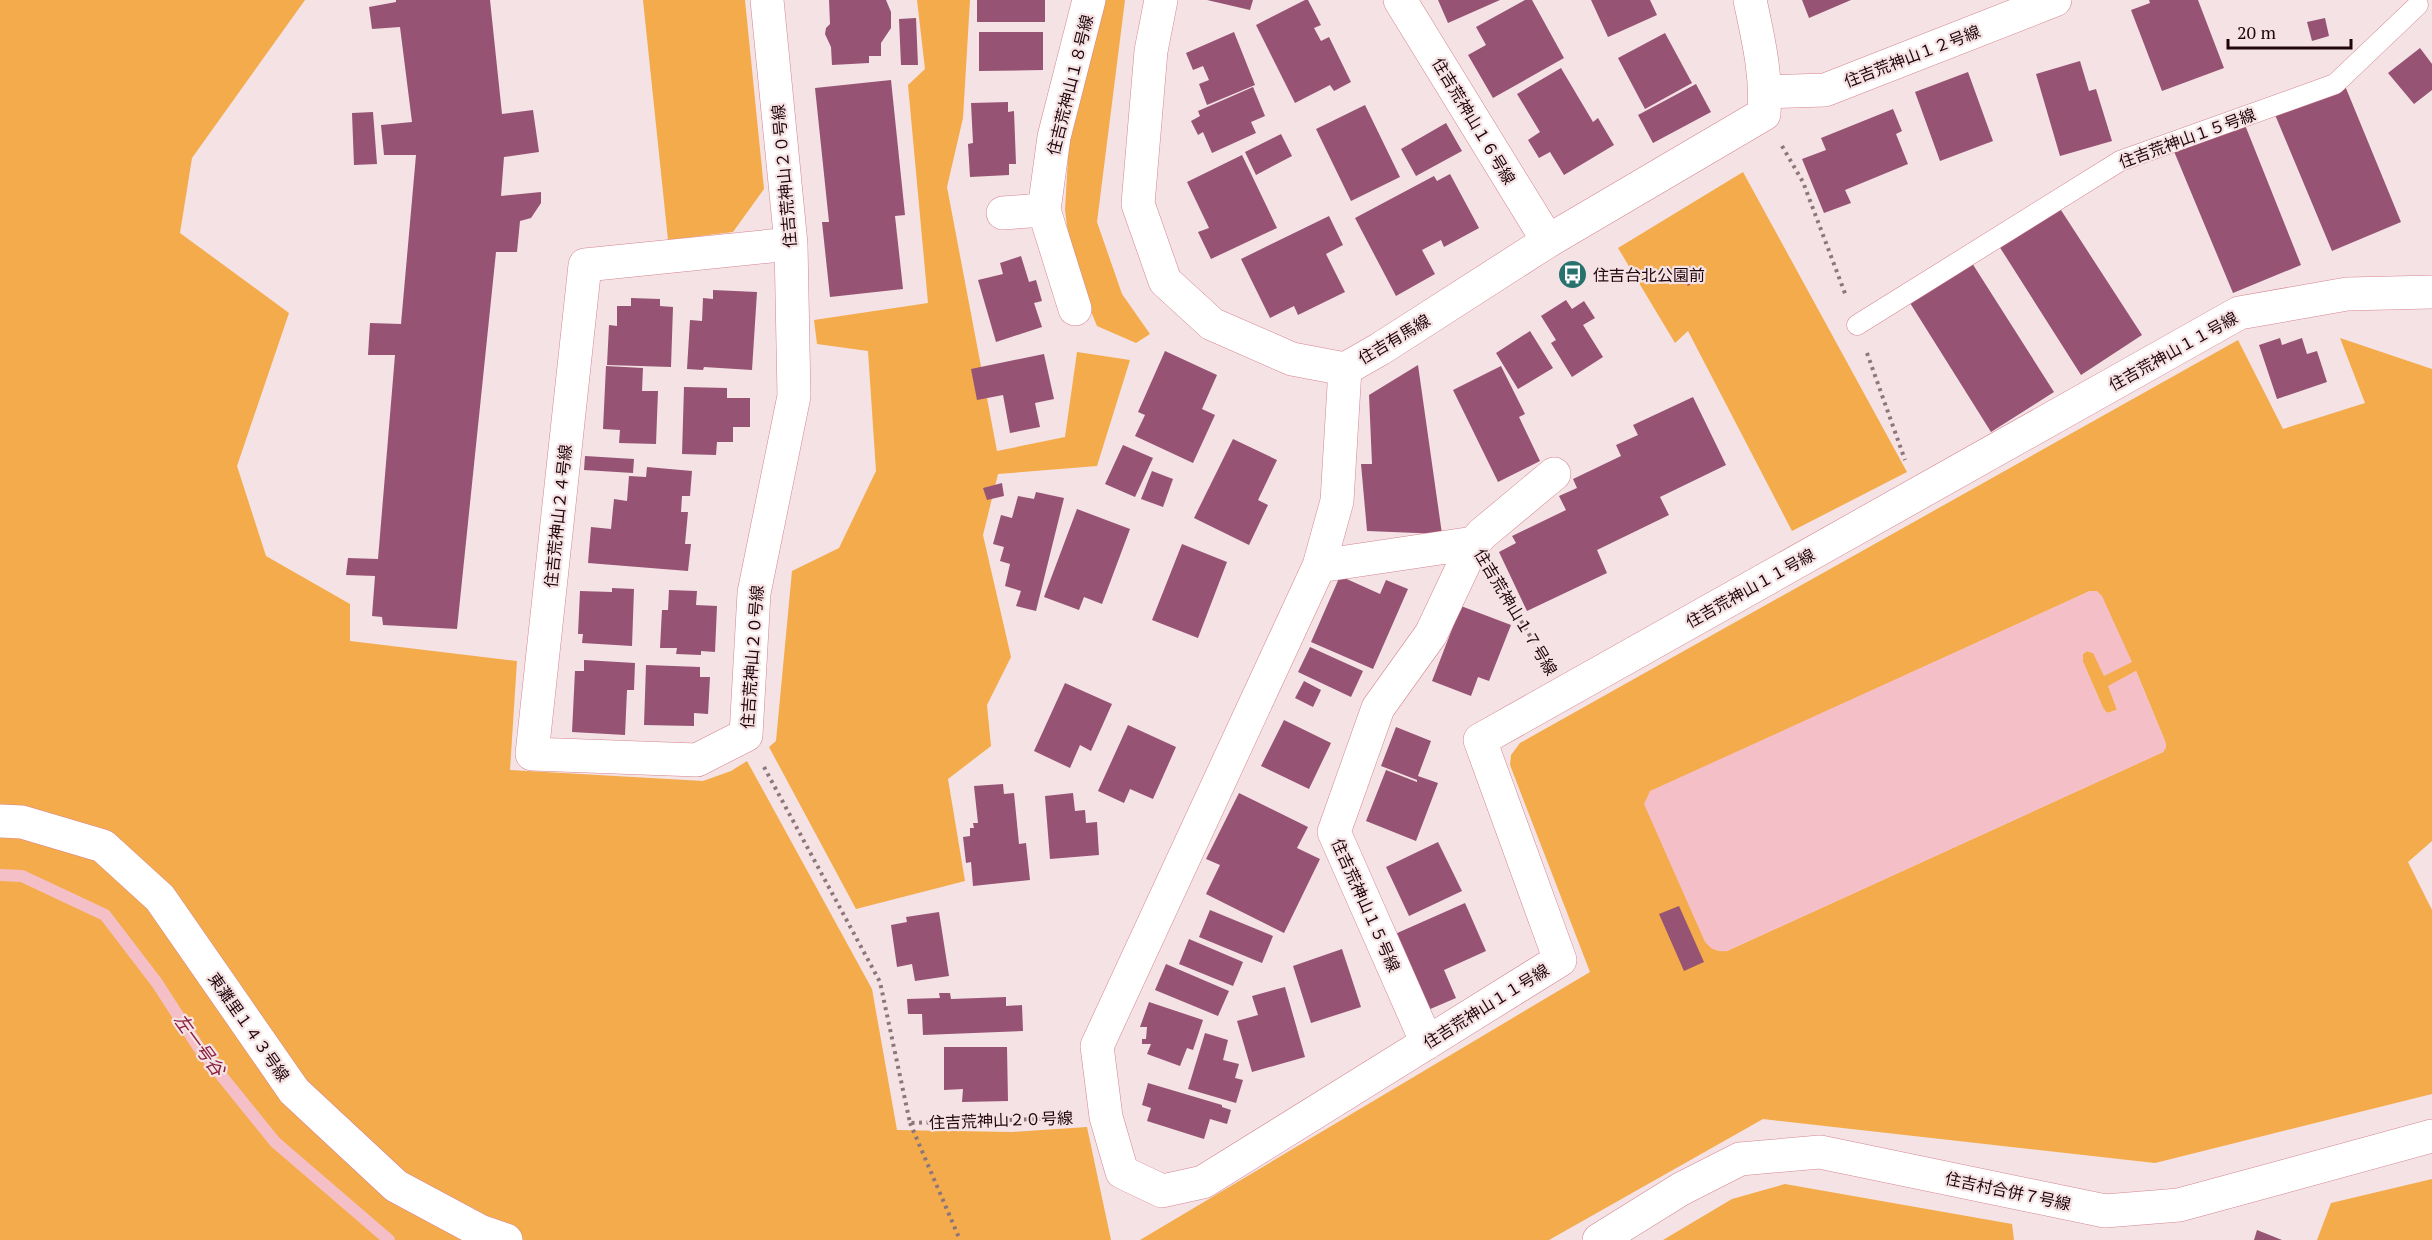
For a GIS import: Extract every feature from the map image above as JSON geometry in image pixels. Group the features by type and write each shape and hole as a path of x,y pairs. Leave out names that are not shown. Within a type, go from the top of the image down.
{"street":[{"name":"住吉荒神山２０号線","path":"746,735 754,593 794,396 791,244 767,0"},
{"name":"住吉荒神山１８号線","path":"1075,309 1044,210 1054,137 1089,0"},
{"name":"住吉有馬線","path":"1161,0 1151,51 1138,204 1165,281 1212,324 1292,359 1345,369 1380,349 1765,103"},
{"name":"住吉荒神山１６号線","path":"1400,0 1548,241"},
{"path":"1750,0 1760,47 1765,103"},
{"name":"住吉荒神山１２号線","path":"1765,103 1825,90 2055,0"},
{"path":"1003,213 1044,210"},
{"name":"住吉荒神山２４号線","path":"746,735 697,760 532,754 585,265 791,244"},
{"name":"住吉荒神山１１号線","path":"1345,369 1338,501 1319,566 1096,1046 1106,1117 1122,1172 1162,1191 1203,1182 1560,960 1480,740 2238,313 2347,294 2432,292"},
{"name":"住吉荒神山１５号線","path":"1427,1043 1334,832 1378,708 1431,634 1474,543 1554,474"},
{"name":"住吉荒神山１７号線","path":"1319,566 1474,543"},
{"name":"東灘里１４３号線","path":"0,820 22,822 103,846 160,898 294,1091 396,1186 480,1231 506,1240"},
{"name":"住吉村合併７号線","path":"1599,1240 1681,1189 1740,1159 1820,1152 2105,1211 2179,1205 2432,1136"}],"lane":[{"name":"住吉荒神山１５号線","path":"1857,324 2120,161 2335,84 2418,5"}],"path":[{"path":"1765,103 1803,182 1857,324 1917,494"},
{"name":"住吉荒神山１７号線","path":"1474,543 1564,692"},
{"name":"住吉荒神山２０号線","path":"746,735 880,982 910,1124 1106,1117"},
{"path":"910,1124 960,1240"}],"shaded area":[{"path":"0,0 305,0 192,158 180,233 289,313 237,466 266,556 350,604 350,641 517,661 510,770 703,781 731,771 747,761 872,989 897,1130 1012,1132 1087,1127 1111,1240 0,1240"},
{"path":"643,0 745,0 764,189 733,232 668,240"},
{"path":"917,0 970,0 963,118 947,187 997,451 1065,437 1077,352 1130,360 1097,466 998,474 983,535 1011,657 987,705 991,746 948,779 965,881 856,909 769,747 776,741 792,571 839,548 876,471 868,351 817,344 814,320 928,303 908,85 925,69"},
{"path":"1105,0 1125,0 1097,222 1122,294 1150,334 1136,343 1097,326 1072,265 1065,210 1069,140"},
{"path":"1743,172 1907,472 1792,531 1688,331 1675,343 1618,248"},
{"path":"2340,338 2432,369 2432,841 2408,862 2432,910 2432,1094 2155,1163 1763,1119 1549,1240 1140,1240 1590,972 1510,765 1511,755 1520,743 2238,340 2283,429 2365,403","holes":["2090,591 2093,653 2087,651 2083,654 2083,662 2107,713 2117,710 2109,686 2136,671 2165,741 2166,747 2163,752 1727,951 1650,792"]},
{"path":"2090,591 2097,591 2102,596 2132,662 2104,676 2093,653 2087,651 2083,654 2083,662 2103,708 2107,713 2117,710 2108,686 2136,671 2165,741 2166,747 2163,752 1727,951 1715,950 1705,942 1644,804 1650,791"},
{"path":"2432,1179 2432,1240 2317,1240 2331,1203"},
{"path":"1785,1184 2012,1224 2014,1240 1663,1240 1732,1199"}],"building":[{"path":"396,0 490,0 502,114 533,110 539,152 504,157 501,196 541,192 541,203 531,218 520,221 517,252 496,252 457,629 383,625 382,617 372,616 375,576 346,575 348,558 378,559 395,355 368,355 370,323 401,324 416,155 384,155 381,125 412,122 400,27 372,29 369,7 396,2"},
{"path":"829,0 886,0 891,12 891,28 881,43 881,56 869,56 869,63 832,65 831,47 825,34 830,24"},
{"path":"977,0 1045,0 1045,22 977,22"},
{"path":"1207,0 1253,0 1250,10"},
{"path":"1308,0 1321,25 1314,28 1321,41 1329,37 1351,82 1334,91 1330,85 1295,103 1256,25"},
{"path":"1438,0 1500,0 1448,23"},
{"path":"1525,0 1532,0 1564,58 1493,98 1468,55 1486,45 1476,27"},
{"path":"1591,0 1650,0 1657,15 1608,37"},
{"path":"1802,0 1851,0 1809,18"},
{"path":"2149,0 2198,0 2224,68 2162,91 2131,10 2150,3"},
{"path":"916,18 918,65 901,65 899,19"},
{"path":"2325,18 2329,36 2312,41 2307,22"},
{"path":"979,32 1043,32 1043,70 979,71"},
{"path":"1234,32 1255,85 1207,105 1199,84 1209,80 1203,66 1193,70 1186,53"},
{"path":"1665,33 1692,83 1645,109 1618,58"},
{"path":"2420,48 2432,64 2432,90 2414,104 2388,73"},
{"path":"2080,61 2089,91 2096,89 2112,141 2060,156 2036,74"},
{"path":"1561,68 1593,122 1598,118 1614,145 1564,175 1550,152 1539,158 1528,140 1540,132 1517,94"},
{"path":"1968,72 1993,141 1940,161 1915,92"},
{"path":"891,80 905,215 895,216 903,289 830,297 822,222 829,222 815,88"},
{"path":"2343,81 2401,222 2332,251 2273,110"},
{"path":"1696,84 1711,112 1653,143 1638,115"},
{"path":"1253,87 1265,116 1251,122 1256,133 1212,153 1203,132 1198,135 1191,121 1200,116 1198,111"},
{"path":"1008,102 1008,112 1014,111 1016,164 1009,164 1009,175 970,177 968,144 973,143 971,103"},
{"path":"1365,105 1400,177 1351,201 1316,129"},
{"path":"1893,109 1902,131 1896,134 1908,164 1845,190 1851,203 1824,213 1802,159 1826,150 1821,138"},
{"path":"373,112 377,164 354,165 352,113"},
{"path":"2243,120 2301,265 2233,293 2173,149"},
{"path":"1446,123 1462,151 1416,176 1401,149"},
{"path":"1281,134 1292,156 1256,175 1245,152"},
{"path":"1242,155 1277,228 1211,259 1198,232 1209,228 1187,182"},
{"path":"1450,174 1479,228 1444,247 1441,240 1422,250 1435,274 1396,296 1355,218 1434,176 1437,181"},
{"path":"2059,207 2142,335 2081,375 1999,246"},
{"path":"1329,216 1343,245 1326,254 1345,292 1298,315 1294,306 1270,318 1241,259"},
{"path":"1021,256 1029,282 1036,280 1042,301 1034,303 1042,327 996,342 978,280 1003,274 1000,263"},
{"path":"1972,263 2054,392 1991,432 1910,303"},
{"path":"1690,266 1699,278 1688,286 1679,274"},
{"path":"713,290 757,292 752,370 704,367 703,370 687,369 690,320 702,321 703,298 713,299"},
{"path":"631,298 660,299 660,306 673,307 671,367 607,365 609,325 617,326 617,306 631,306"},
{"path":"1566,300 1572,309 1584,301 1595,318 1583,325 1603,357 1572,377 1551,343 1556,340 1541,316"},
{"path":"1530,331 1553,368 1518,389 1496,353"},
{"path":"2280,338 2282,345 2302,338 2307,354 2317,351 2327,382 2277,399 2259,345"},
{"path":"1165,351 1217,375 1202,409 1215,415 1193,463 1135,436 1145,415 1138,412"},
{"path":"1044,354 1054,399 1035,403 1040,427 1010,433 1003,395 977,400 971,369"},
{"path":"1418,365 1442,534 1367,531 1361,464 1372,464 1369,395"},
{"path":"606,366 643,368 642,391 658,391 656,444 619,443 620,430 603,429"},
{"path":"1501,366 1525,414 1519,417 1540,461 1498,482 1453,390"},
{"path":"684,387 727,388 727,398 750,398 750,427 733,427 733,442 717,442 716,455 682,454"},
{"path":"1693,397 1726,465 1660,497 1669,515 1597,550 1607,573 1527,611 1499,552 1516,543 1512,536 1566,510 1559,496 1577,488 1573,479 1621,456 1616,445 1638,435 1633,425"},
{"path":"1233,439 1277,460 1258,500 1268,505 1249,545 1194,518"},
{"path":"1123,445 1153,458 1135,497 1105,484"},
{"path":"585,456 634,459 633,473 584,470"},
{"path":"647,467 692,471 690,496 682,496 681,512 688,512 685,544 691,544 688,571 588,563 591,527 611,529 614,499 627,501 629,476 646,477"},
{"path":"1152,471 1173,479 1163,507 1141,499"},
{"path":"1002,483 1004,496 987,500 983,488"},
{"path":"1036,492 1064,498 1036,611 1016,606 1021,591 1005,586 1010,564 1000,561 1004,547 993,544 1001,515 1012,518 1018,496 1034,499"},
{"path":"1077,509 1130,529 1102,604 1084,597 1079,610 1044,597"},
{"path":"1182,544 1227,562 1198,638 1152,620"},
{"path":"1340,576 1380,594 1386,580 1408,589 1373,669 1311,642"},
{"path":"612,588 634,589 632,646 582,643 583,634 578,634 580,591 612,592"},
{"path":"669,590 697,591 696,605 717,606 715,652 701,651 701,655 676,654 677,648 660,648 662,610 668,610"},
{"path":"1461,606 1511,625 1489,681 1478,677 1471,696 1432,681"},
{"path":"1310,647 1363,671 1351,697 1298,672"},
{"path":"584,660 635,663 634,690 627,690 625,735 572,732 575,671 584,671"},
{"path":"646,665 700,667 700,677 710,677 708,714 694,713 694,726 644,725"},
{"path":"1304,681 1321,690 1313,707 1295,698"},
{"path":"1065,683 1112,704 1091,751 1080,745 1070,768 1034,751"},
{"path":"1284,720 1331,743 1309,789 1261,766"},
{"path":"1128,725 1176,747 1153,799 1130,789 1124,803 1098,791"},
{"path":"1396,727 1431,741 1418,776 1438,783 1416,841 1366,821 1386,770 1417,782 1417,780 1381,766"},
{"path":"1003,784 1004,794 1014,793 1019,844 1026,843 1030,880 973,886 971,862 966,863 963,837 970,836 970,828 974,828 973,823 978,823 974,786"},
{"path":"1073,793 1075,811 1085,810 1086,823 1097,822 1099,855 1050,859 1045,796"},
{"path":"1239,793 1308,827 1297,848 1320,859 1284,933 1206,894 1220,865 1206,859"},
{"path":"1438,842 1462,891 1409,916 1386,867"},
{"path":"1465,903 1486,951 1444,970 1456,998 1428,1010 1395,934"},
{"path":"1679,906 1704,962 1684,971 1659,914"},
{"path":"1210,910 1273,936 1262,963 1199,937"},
{"path":"939,912 949,976 915,981 912,964 897,967 891,925 907,922 906,917"},
{"path":"1189,939 1243,962 1233,986 1179,964"},
{"path":"1342,949 1361,1007 1311,1023 1293,966"},
{"path":"1166,964 1229,991 1218,1016 1155,990"},
{"path":"1285,987 1305,1057 1252,1072 1237,1021 1258,1015 1252,996"},
{"path":"939,993 950,993 951,999 1006,997 1006,1006 1022,1005 1023,1031 923,1035 922,1014 908,1014 907,999 940,998"},
{"path":"1149,1002 1203,1020 1193,1050 1187,1048 1180,1066 1147,1054 1151,1044 1142,1044 1142,1039 1146,1039 1147,1027 1140,1027"},
{"path":"1205,1033 1228,1040 1223,1060 1239,1064 1235,1078 1243,1080 1236,1103 1188,1089"},
{"path":"944,1047 1007,1047 1008,1101 962,1102 963,1089 944,1090"},
{"path":"1148,1083 1222,1105 1231,1110 1227,1124 1210,1119 1204,1139 1147,1121 1151,1108 1142,1105"},
{"path":"2257,1230 2282,1240 2254,1240"}],"waterway":[{"name":"左一号谷","path":"0,875 22,876 105,915 157,983 199,1048 275,1142 389,1240"}],"place":[{"name":"住吉台北公園前","path":"1572,275"}]}
